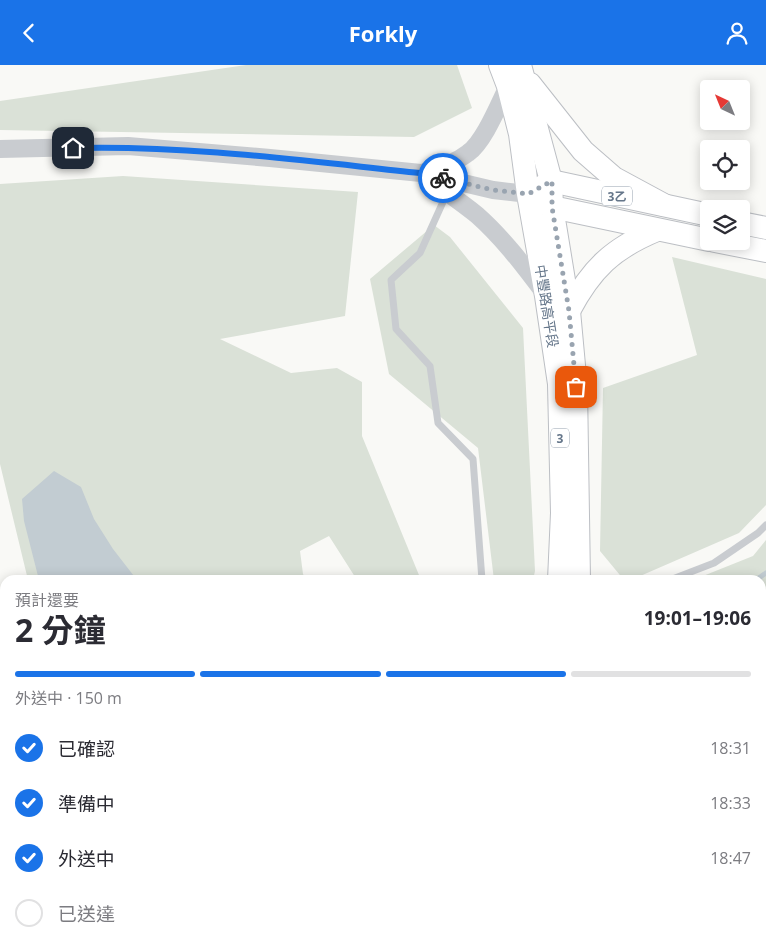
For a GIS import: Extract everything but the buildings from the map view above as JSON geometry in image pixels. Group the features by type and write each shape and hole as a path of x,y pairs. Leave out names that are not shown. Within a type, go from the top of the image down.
{"main road":[{"name":"中豐路高平段","path":"500,65 517,76 552,181 552,207 569,311 576,387 579,575"},
{"name":"中豐路高平段","path":"517,76 520,134 528,194 559,384 562,513 559,575"},
{"path":"517,76 583,151 614,178 664,205"},
{"path":"528,194 552,181"},
{"name":"3乙","path":"552,181 700,213"},
{"name":"3乙","path":"528,194 552,207 700,238"},
{"path":"750,225 766,228"},
{"path":"569,311 580,288 600,265 618,249 657,229"},
{"path":"750,248 766,251"}],"street":[{"path":"420,173 453,163 470,152 487,129 517,76"},
{"path":"0,149 128,147 270,157 420,173 493,190 528,194"},
{"path":"420,173 476,214 519,258 546,296"}],"lane":[{"path":"447,193 420,253 390,280 396,329 430,366 438,423 473,459 482,575"},
{"path":"683,575 714,563 758,533 766,525"}],"shaded area":[{"path":"246,65 457,65 472,108 414,137 0,130 0,101"},
{"path":"123,176 358,192 345,316 220,339 291,373 337,368 362,382 362,436 419,575 354,575 329,536 300,551 304,575 27,575 0,464 0,184"},
{"path":"434,225 450,237 523,328 534,575 493,575 478,448 389,374 370,279"},
{"path":"672,257 766,279 766,505 739,533 642,575 620,575 600,551 603,388 697,355"},
{"path":"54,471 81,487 94,519 113,549 133,575 38,575 24,521 22,499"},
{"path":"766,540 766,575 706,575 753,556"}],"way so far":[{"path":"443,178 493,190 528,194 552,181 552,207 569,311 576,387"}],"route":[{"path":"73,148 128,147 270,157 420,173 443,178"}]}
